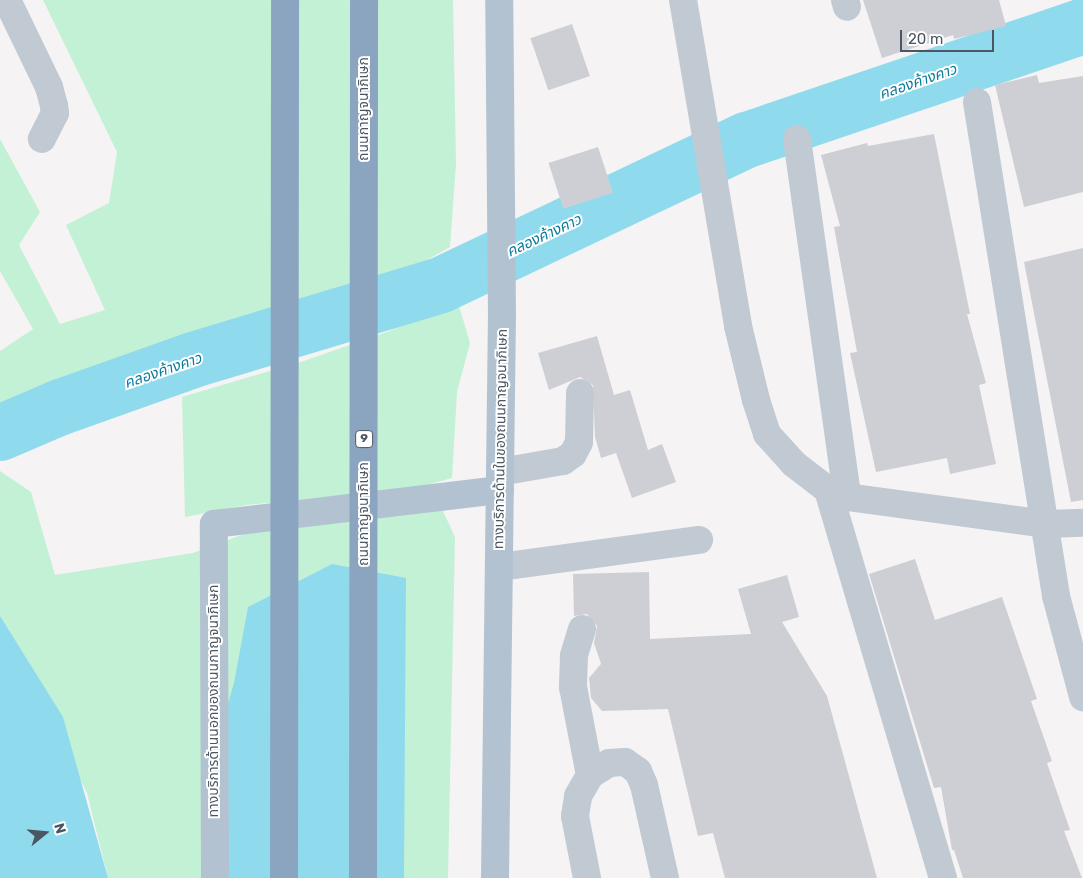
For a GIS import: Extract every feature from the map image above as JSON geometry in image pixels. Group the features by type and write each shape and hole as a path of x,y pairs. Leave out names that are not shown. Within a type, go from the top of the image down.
{"highway":[{"path":"284,878 285,0"},
{"name":"ถนนกาญจนาภิเษก","path":"363,878 364,0"}],"main road":[{"name":"ทางบริการด้านในของถนนกาญจนาภิเษก","path":"495,878 502,316 499,0"},
{"name":"ทางบริการด้านนอกของถนนกาญจนาภิเษก","path":"215,878 214,524 500,481"}],"street":[{"path":"7,0 49,86 55,113 42,138"},
{"path":"683,0 738,326 767,434 794,464 838,493 1046,524 1083,523"},
{"path":"977,102 1056,596 1083,697"},
{"path":"797,139 838,493 943,878"},
{"path":"500,481 563,461 573,454 579,442 580,393"},
{"path":"499,567 699,540"},
{"path":"582,628 574,656 574,687 590,775"},
{"path":"587,878 575,816 578,796 590,775 609,763 626,762 638,771 644,784 665,878"}],"green space":[{"path":"43,0 453,0 456,164 450,247 391,280 232,324 198,348 110,377 0,419 0,351 33,329 0,271 0,139 40,212 19,245 60,324 105,310 66,225 109,203 117,152"},
{"path":"457,299 470,343 457,392 452,478 416,488 246,505 185,517 182,397 307,360 392,330"},
{"path":"0,471 31,492 55,575 193,553 244,534 442,509 455,537 448,878 108,878 87,793 0,616"}],"water":[{"path":"332,564 406,578 404,878 208,878 221,727 234,683 248,607"},
{"path":"0,616 63,717 108,878 0,878"}],"building":[{"path":"863,0 999,0 1006,26 954,39 953,35 882,58"},
{"path":"572,24 590,76 548,90 530,38"},
{"path":"1037,75 1039,83 1083,76 1083,192 1024,207 995,85"},
{"path":"934,134 970,314 967,314 986,383 979,385 996,464 950,474 947,458 876,472 850,353 857,352 834,227 840,226 821,155 867,143 868,146"},
{"path":"598,147 613,193 563,209 549,163"},
{"path":"1083,248 1083,500 1071,502 1024,262"},
{"path":"597,336 614,395 630,390 648,450 662,444 676,482 632,498 616,453 601,458 595,437 593,385 580,377 549,390 538,353"},
{"path":"915,559 935,620 1002,597 1037,699 1031,701 1052,761 1047,763 1070,830 1064,831 1082,878 963,878 954,850 952,850 941,787 934,788 869,574"},
{"path":"649,572 650,639 751,634 738,589 787,575 799,617 782,622 827,696 877,878 725,878 713,833 698,836 668,709 602,711 591,698 589,678 601,664 594,643 597,626 587,614 574,616 573,574"}],"waterway":[{"name":"คลองค้างคาว","path":"0,433 61,407 193,360 441,285 747,140 1083,26"}]}
